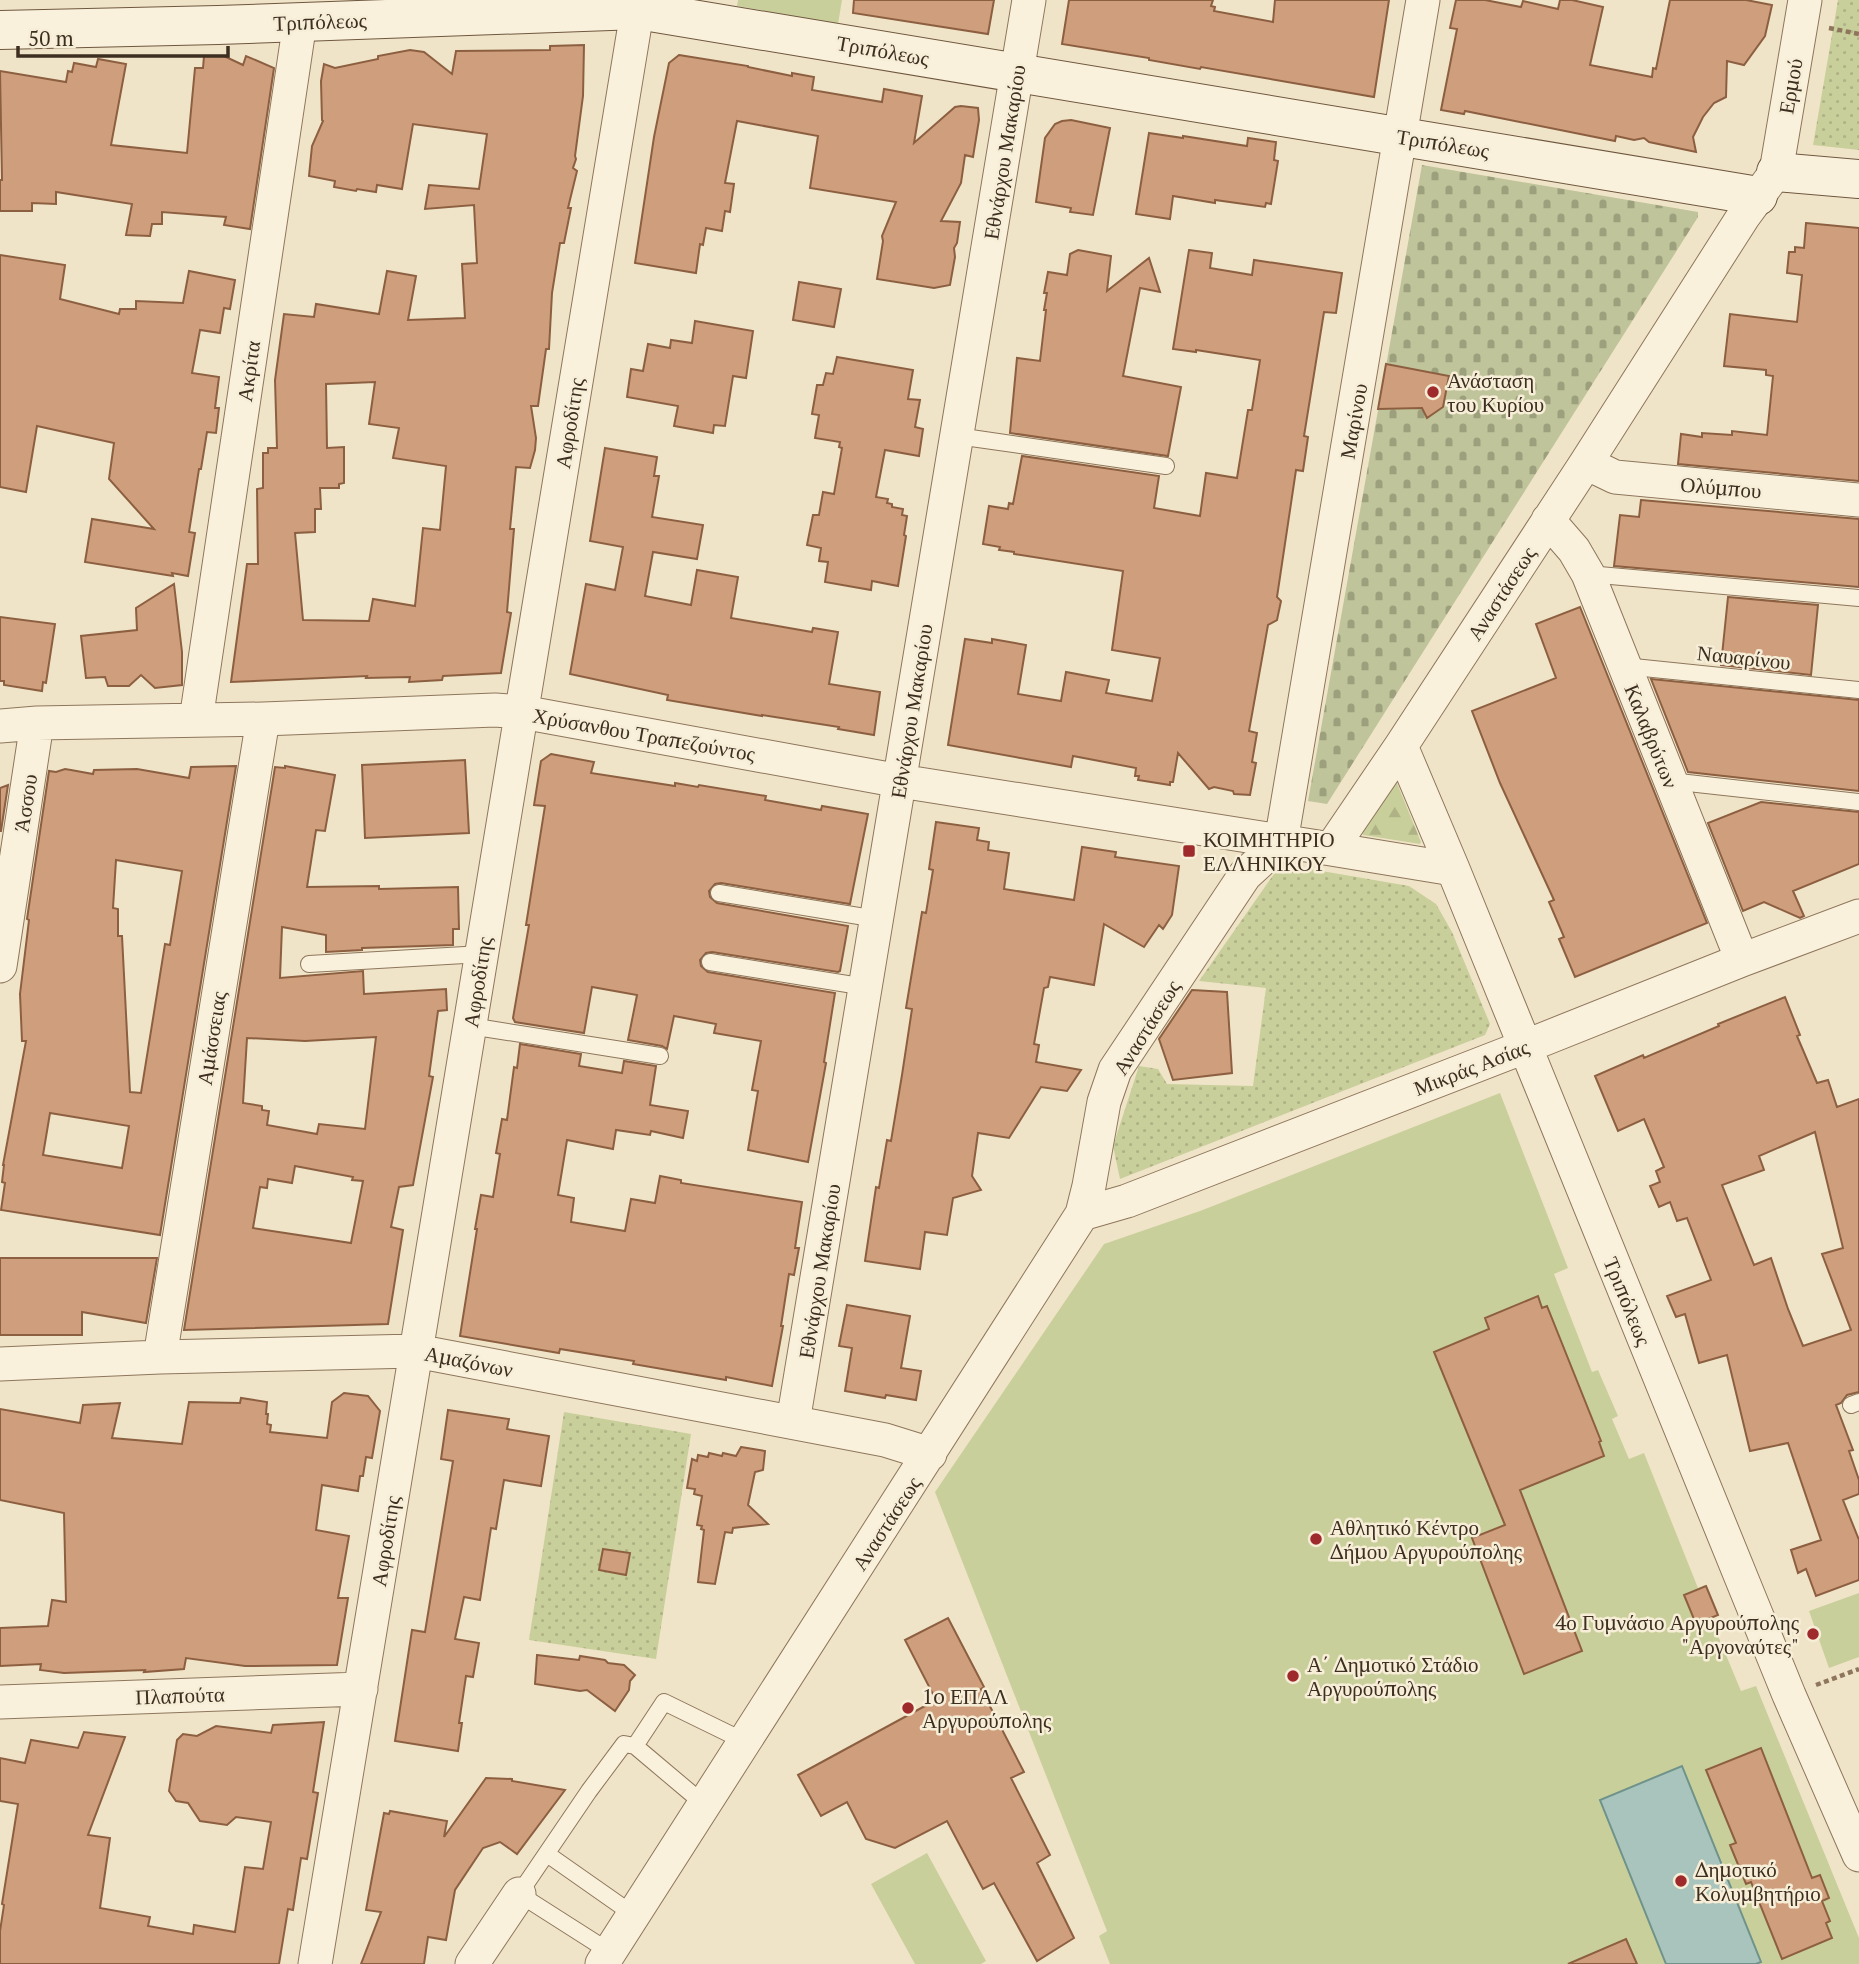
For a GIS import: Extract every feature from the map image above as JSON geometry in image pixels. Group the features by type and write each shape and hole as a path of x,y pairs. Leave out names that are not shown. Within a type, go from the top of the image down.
{"street":[{"name":"Εθνάρχου Μακαρίου","path":"793,1422 1029,0"},
{"name":"Μαρίνου","path":"1281,842 1423,0"},
{"name":"Ερμού","path":"1767,184 1805,0"},
{"name":"Τριπόλεως","path":"0,30 219,19 300,22 638,5 1017,73 1401,136 1767,184 1859,179"},
{"name":"Αφροδίτης","path":"315,1964 638,5"},
{"name":"Ακρίτα","path":"196,720 300,22"},
{"name":"Αναστάσεως","path":"1331,849 1767,184"},
{"name":"Ολύμπου","path":"1586,463 1615,477 1859,500"},
{"name":"Καλαβρύτων","path":"1548,520 1574,550 1588,574 1742,960"},
{"name":"Χρύσανθου Τραπεζούντος","path":"0,726 495,710 522,712 900,780 1281,842"},
{"name":"Αμάσσειας","path":"160,1357 263,719"},
{"name":"Άσσου","path":"0,966 37,723"},
{"name":"Τριπόλεως","path":"1401,746 1789,1695 1859,1855"},
{"name":"Αναστάσεως","path":"606,1958 1082,1214 1104,1102 1115,1070 1245,875 1281,842"},
{"path":"1281,842 1453,869"},
{"name":"Μικράς Ασίας","path":"1082,1214 1127,1201 1859,916"},
{"name":"Αμαζόνων","path":"0,1364 416,1351 885,1440 930,1454"},
{"name":"Πλαπούτα","path":"0,1702 361,1689"},
{"path":"472,1964 519,1894"}],"lane":[{"path":"957,436 1166,466"},
{"path":"1588,574 1859,598"},
{"name":"Ναυαρίνου","path":"1624,666 1859,690"},
{"path":"1670,781 1859,802"},
{"path":"719,893 877,919"},
{"path":"309,964 482,954"},
{"path":"709,962 866,987"},
{"path":"470,1026 660,1056"},
{"path":"635,1746 664,1702 746,1742"},
{"path":"606,1958 519,1894 624,1744 635,1746 705,1805"},
{"path":"547,1854 634,1915"}],"path":[{"path":"1789,1695 1859,1669"}],"green space":[{"path":"738,0 842,0 838,24 737,6"},
{"path":"1838,0 1859,0 1859,150 1813,145"},
{"path":"1422,165 1698,212 1698,217 1327,804 1308,801"},
{"path":"1395,783 1420,844 1363,835 1362,832"},
{"path":"1281,864 1409,886 1436,904 1452,932 1490,1024 1485,1035 1120,1179 1113,1146 1139,1066 1158,1069 1167,1084 1253,1086 1266,988 1199,981"},
{"name":"Αθλητικό Κέντρο Δήμου Αργυρούπολης","path":"1500,1093 1568,1268 1554,1274 1592,1372 1598,1370 1618,1416 1612,1419 1629,1459 1644,1453 1698,1588 1705,1585 1718,1615 1711,1619 1741,1691 1756,1686 1859,1938 1859,1964 1110,1964 1099,1936 1107,1931 935,1492 1104,1244 1200,1211"},
{"path":"564,1412 691,1434 656,1659 529,1640"},
{"path":"1859,1593 1859,1657 1829,1668 1809,1611"},
{"path":"927,1853 986,1961 981,1964 915,1964 871,1884"}],"water":[{"name":"Δημοτικό Κολυμβητήριο","path":"1682,1766 1761,1962 1756,1964 1666,1964 1600,1800"}],"building":[{"path":"854,0 994,0 988,34 853,13"},
{"path":"1069,0 1213,0 1211,6 1215,7 1214,11 1273,22 1275,0 1389,0 1374,97 1062,44"},
{"path":"1456,0 1485,0 1521,7 1523,1 1558,9 1560,0 1572,0 1603,7 1590,65 1652,77 1670,0 1746,0 1772,5 1765,36 1744,65 1727,61 1726,97 1714,103 1703,117 1693,137 1696,152 1649,142 1644,138 1634,140 1616,136 1615,141 1465,111 1464,114 1441,110 1457,29 1450,28"},
{"path":"584,45 583,96 573,168 577,171 568,208 571,208 564,243 560,243 552,293 549,349 546,349 538,406 531,406 535,450 530,468 516,467 510,529 514,529 507,612 511,613 501,673 443,676 442,680 409,682 410,677 366,678 367,676 231,682 247,564 258,564 257,489 263,488 263,453 268,453 268,448 277,448 275,380 284,314 314,317 316,304 379,314 387,271 416,276 408,320 465,318 462,264 477,263 474,205 425,209 429,185 479,189 487,134 413,124 402,189 377,185 376,192 334,187 335,181 309,176 312,146 323,121 321,81 324,64 335,68 410,50 424,52 452,74 456,51 550,50 550,46","holes":["375,382 369,424 399,428 393,458 446,466 440,530 423,528 415,606 373,599 369,621 303,620 295,533 315,532 315,509 321,509 320,488 339,488 339,484 344,483 344,447 327,448 326,384"]},
{"path":"679,55 792,76 792,73 814,77 812,90 882,102 884,89 922,96 914,143 955,107 978,108 979,120 973,157 965,155 961,183 941,221 960,222 950,285 934,288 877,279 882,236 896,202 810,188 818,136 737,121 725,183 734,184 730,212 725,211 722,231 706,228 703,245 700,244 696,273 635,263 654,137 669,63"},
{"path":"204,56 224,56 243,65 246,56 274,68 250,229 224,225 226,217 162,212 162,224 152,224 150,236 126,235 132,204 56,192 56,204 32,203 32,211 0,211 0,71 66,82 68,71 72,72 74,63 96,67 98,59 126,64 111,145 187,153 195,68 203,68"},
{"path":"1071,120 1110,128 1093,215 1070,212 1071,208 1036,202 1045,138 1055,124"},
{"path":"1149,133 1247,146 1248,138 1276,142 1274,160 1278,161 1271,204 1266,203 1265,207 1215,200 1215,203 1173,196 1170,219 1136,214"},
{"path":"1806,223 1859,228 1859,481 1678,464 1681,434 1702,437 1702,433 1732,435 1732,431 1767,435 1773,376 1766,375 1766,370 1724,366 1730,314 1797,322 1802,275 1787,273 1789,252 1795,252 1795,247 1804,248"},
{"path":"1078,250 1111,256 1107,291 1149,258 1160,292 1140,288 1123,376 1181,387 1168,456 1010,433 1017,358 1040,361 1047,293 1044,293 1048,272 1067,275 1070,254"},
{"path":"1189,250 1212,253 1210,268 1252,275 1254,260 1342,273 1336,313 1324,312 1304,436 1308,437 1303,471 1296,470 1277,597 1281,601 1277,620 1268,625 1249,731 1257,733 1252,762 1256,763 1250,795 1234,794 1233,791 1214,787 1209,789 1178,753 1173,782 1170,782 1170,785 1138,780 1139,776 1135,776 1136,768 1073,756 1071,767 948,745 965,639 992,643 992,639 1026,645 1018,694 1061,701 1066,672 1109,680 1106,693 1152,701 1160,658 1112,650 1123,571 1014,554 999,550 1000,547 983,544 989,506 1008,509 1009,503 1013,504 1022,456 1159,476 1154,508 1200,516 1206,473 1237,478 1248,410 1252,410 1260,360 1173,349"},
{"path":"0,255 65,265 60,299 119,314 120,309 136,309 136,301 183,303 189,271 235,280 230,309 224,308 220,333 200,330 192,373 219,377 215,408 219,408 216,433 207,432 199,469 189,532 195,533 188,576 85,562 92,519 154,529 109,479 114,443 37,426 26,492 0,487"},
{"path":"799,282 841,289 834,327 793,320"},
{"path":"695,321 753,331 746,378 733,376 725,426 714,425 713,433 674,426 678,406 627,397 631,369 643,371 648,344 670,348 671,340 692,343"},
{"path":"837,357 913,370 908,399 920,400 915,427 923,429 919,456 885,450 876,497 888,499 887,503 903,509 902,515 907,516 898,586 872,581 871,590 825,582 828,562 819,561 821,548 807,545 813,515 819,515 823,492 834,494 842,448 839,447 840,442 815,438 819,415 812,414 817,385 823,385 826,373 833,374"},
{"path":"1386,364 1449,376 1443,407 1427,418 1422,408 1378,409"},
{"path":"605,448 657,457 654,476 659,476 652,517 703,525 697,559 653,552 645,596 691,605 697,570 738,577 731,618 812,632 813,628 838,632 829,684 880,692 874,735 667,700 668,695 570,674 586,584 615,590 623,547 590,541"},
{"path":"1641,500 1859,519 1859,587 1614,566 1620,515 1639,517"},
{"path":"174,584 182,652 182,685 155,688 141,675 129,686 108,686 105,677 86,678 81,636 137,630 136,608"},
{"path":"1728,597 1818,605 1811,675 1721,665"},
{"path":"1580,607 1707,923 1575,977 1559,939 1564,937 1549,902 1554,900 1500,783 1472,711 1556,678 1536,624"},
{"path":"0,617 55,624 46,683 43,682 42,691 4,685 4,681 0,681"},
{"path":"1651,679 1859,700 1859,791 1688,772"},
{"path":"551,754 594,762 591,773 675,786 675,783 699,785 766,796 765,800 821,810 822,806 868,814 850,904 721,883 715,884 709,891 710,897 717,903 848,926 838,972 712,952 706,953 700,960 701,966 708,972 835,993 824,1062 826,1063 808,1162 748,1150 758,1091 752,1090 761,1041 714,1033 716,1024 674,1016 667,1049 628,1040 637,995 592,987 584,1033 515,1022 513,1018 545,806 534,805 541,761"},
{"path":"465,760 469,833 365,838 362,765"},
{"path":"236,766 160,1235 1,1210 5,1183 2,1182 3,1165 26,1041 22,1041 20,994 27,919 49,771 65,769 93,774 94,770 137,769 189,778 191,767","holes":["116,860 182,871 170,945 165,944 141,1093 130,1092 122,936 118,936 118,909 113,908","50,1113 129,1126 122,1168 43,1155"]},
{"path":"275,767 335,775 325,831 316,830 307,887 458,887 459,929 453,929 453,945 326,952 326,935 282,927 280,978 363,971 364,994 446,989 447,1010 438,1011 429,1076 433,1077 413,1185 399,1187 391,1227 403,1230 388,1324 184,1330","holes":["376,1037 365,1129 319,1124 317,1134 267,1125 269,1111 262,1110 262,1106 243,1103 247,1038 305,1041","295,1166 363,1181 351,1243 253,1228 260,1187 267,1188 268,1179 292,1183"]},
{"path":"8,785 1,831 0,831 0,788"},
{"path":"1761,802 1859,812 1859,864 1793,891 1804,916 1800,918 1764,902 1743,911 1708,823"},
{"path":"936,822 979,828 977,840 989,842 988,850 1009,853 1004,889 1074,900 1082,847 1116,852 1115,857 1179,866 1172,915 1163,929 1159,925 1144,947 1104,924 1094,985 1050,977 1048,987 1044,988 1034,1044 1039,1045 1036,1062 1081,1070 1067,1091 1041,1087 1009,1138 978,1133 972,1176 981,1190 953,1198 947,1235 925,1232 920,1269 865,1261 876,1187 879,1188 887,1140 891,1141 902,1075 912,1009 906,1008 922,912 926,913 933,870 929,869"},
{"path":"1192,990 1227,992 1232,1073 1173,1080 1159,1039"},
{"path":"1785,997 1800,1035 1797,1036 1817,1083 1828,1080 1837,1107 1859,1099 1859,1392 1847,1395 1836,1405 1853,1450 1849,1451 1859,1480 1859,1494 1843,1500 1859,1540 1859,1580 1816,1596 1806,1569 1798,1573 1791,1550 1821,1540 1788,1443 1750,1451 1727,1355 1699,1363 1685,1314 1676,1317 1667,1296 1711,1280 1687,1218 1677,1221 1670,1202 1659,1207 1650,1186 1660,1182 1656,1171 1664,1167 1644,1119 1618,1131 1595,1076 1643,1055 1644,1058 1719,1026 1718,1024","holes":["1815,1132 1843,1248 1822,1254 1851,1330 1803,1346 1771,1258 1754,1265 1722,1185 1764,1170 1759,1156"]},
{"path":"520,1044 581,1054 579,1066 622,1073 624,1061 656,1066 650,1105 688,1111 683,1138 651,1131 650,1135 616,1130 613,1149 567,1140 558,1195 574,1198 571,1222 625,1231 631,1199 655,1203 660,1176 681,1180 681,1183 802,1202 795,1248 799,1248 794,1275 789,1274 772,1386 633,1364 634,1361 560,1349 559,1353 460,1336 481,1195 493,1197 502,1119 507,1120"},
{"path":"0,1258 157,1258 146,1323 82,1312 82,1335 0,1335"},
{"path":"1538,1296 1542,1308 1547,1306 1601,1441 1599,1442 1604,1456 1520,1490 1582,1651 1524,1674 1472,1538 1505,1525 1434,1352 1489,1329 1485,1318"},
{"path":"847,1305 910,1316 901,1368 921,1371 916,1400 845,1391 852,1348 839,1346"},
{"path":"344,1393 368,1396 380,1411 372,1458 366,1457 358,1491 322,1485 316,1530 349,1536 338,1598 348,1598 337,1665 245,1666 186,1658 184,1669 144,1672 145,1670 64,1673 40,1670 41,1664 0,1666 0,1628 48,1626 52,1600 66,1602 64,1513 0,1500 0,1409 80,1423 83,1405 120,1403 112,1438 182,1444 189,1402 240,1403 241,1398 267,1402 267,1424 271,1425 270,1432 327,1438 332,1402"},
{"path":"448,1410 509,1419 507,1429 549,1436 541,1486 504,1480 496,1529 491,1528 480,1600 464,1597 455,1639 479,1643 473,1677 466,1676 458,1751 395,1741 412,1630 425,1632 453,1461 441,1459"},
{"path":"741,1447 765,1451 763,1470 755,1472 748,1505 768,1524 733,1528 732,1533 725,1532 715,1584 698,1582 704,1530 697,1525 702,1496 694,1494 695,1489 687,1488 692,1459 697,1461 698,1455 708,1457 709,1453 736,1456"},
{"path":"603,1549 630,1553 626,1575 599,1570"},
{"path":"1706,1586 1718,1615 1696,1624 1684,1595"},
{"path":"948,1618 1024,1772 1011,1778 1050,1855 1037,1863 1074,1938 1037,1961 994,1883 983,1889 947,1821 895,1848 866,1839 847,1802 821,1816 798,1775 936,1700 905,1640"},
{"path":"537,1655 579,1660 580,1656 605,1660 608,1663 624,1665 635,1675 615,1711 587,1690 535,1684"},
{"path":"324,1722 313,1792 318,1793 307,1859 301,1858 293,1910 288,1909 279,1964 0,1964 2,1904 18,1804 0,1801 0,1758 25,1763 31,1740 78,1748 84,1732 125,1737 88,1835 110,1838 100,1908 150,1917 148,1926 193,1934 194,1925 235,1932 245,1867 263,1869 271,1822 236,1817 227,1825 200,1821 188,1803 176,1801 169,1791 177,1740 183,1734 197,1736 216,1726 271,1733 273,1725"},
{"path":"1761,1748 1812,1878 1820,1875 1829,1898 1822,1901 1830,1921 1826,1923 1832,1938 1782,1959 1751,1882 1746,1884 1730,1845 1736,1843 1706,1770"},
{"path":"486,1778 512,1779 565,1790 517,1854 500,1842 483,1848 455,1890 446,1940 428,1937 424,1964 361,1964 381,1912 366,1910 384,1813 389,1814 390,1811 447,1821 444,1837"},
{"path":"1626,1939 1637,1964 1568,1964"}],"place":[{"name":"Ανάσταση του Κυρίου","path":"1433,392"},
{"name":"ΚΟΙΜΗΤΗΡΙΟ ΕΛΛΗΝΙΚΟΥ","path":"1189,851"},
{"name":"Αθλητικό Κέντρο Δήμου Αργυρούπολης","path":"1316,1539"},
{"name":"4ο Γυμνάσιο Αργυρούπολης \"Αργοναύτες\"","path":"1813,1634"},
{"name":"Α΄ Δημοτικό Στάδιο Αργυρούπολης","path":"1293,1676"},
{"name":"1o ΕΠΑΛ Αργυρούπολης","path":"908,1708"},
{"name":"Δημοτικό Κολυμβητήριο","path":"1681,1881"}]}
